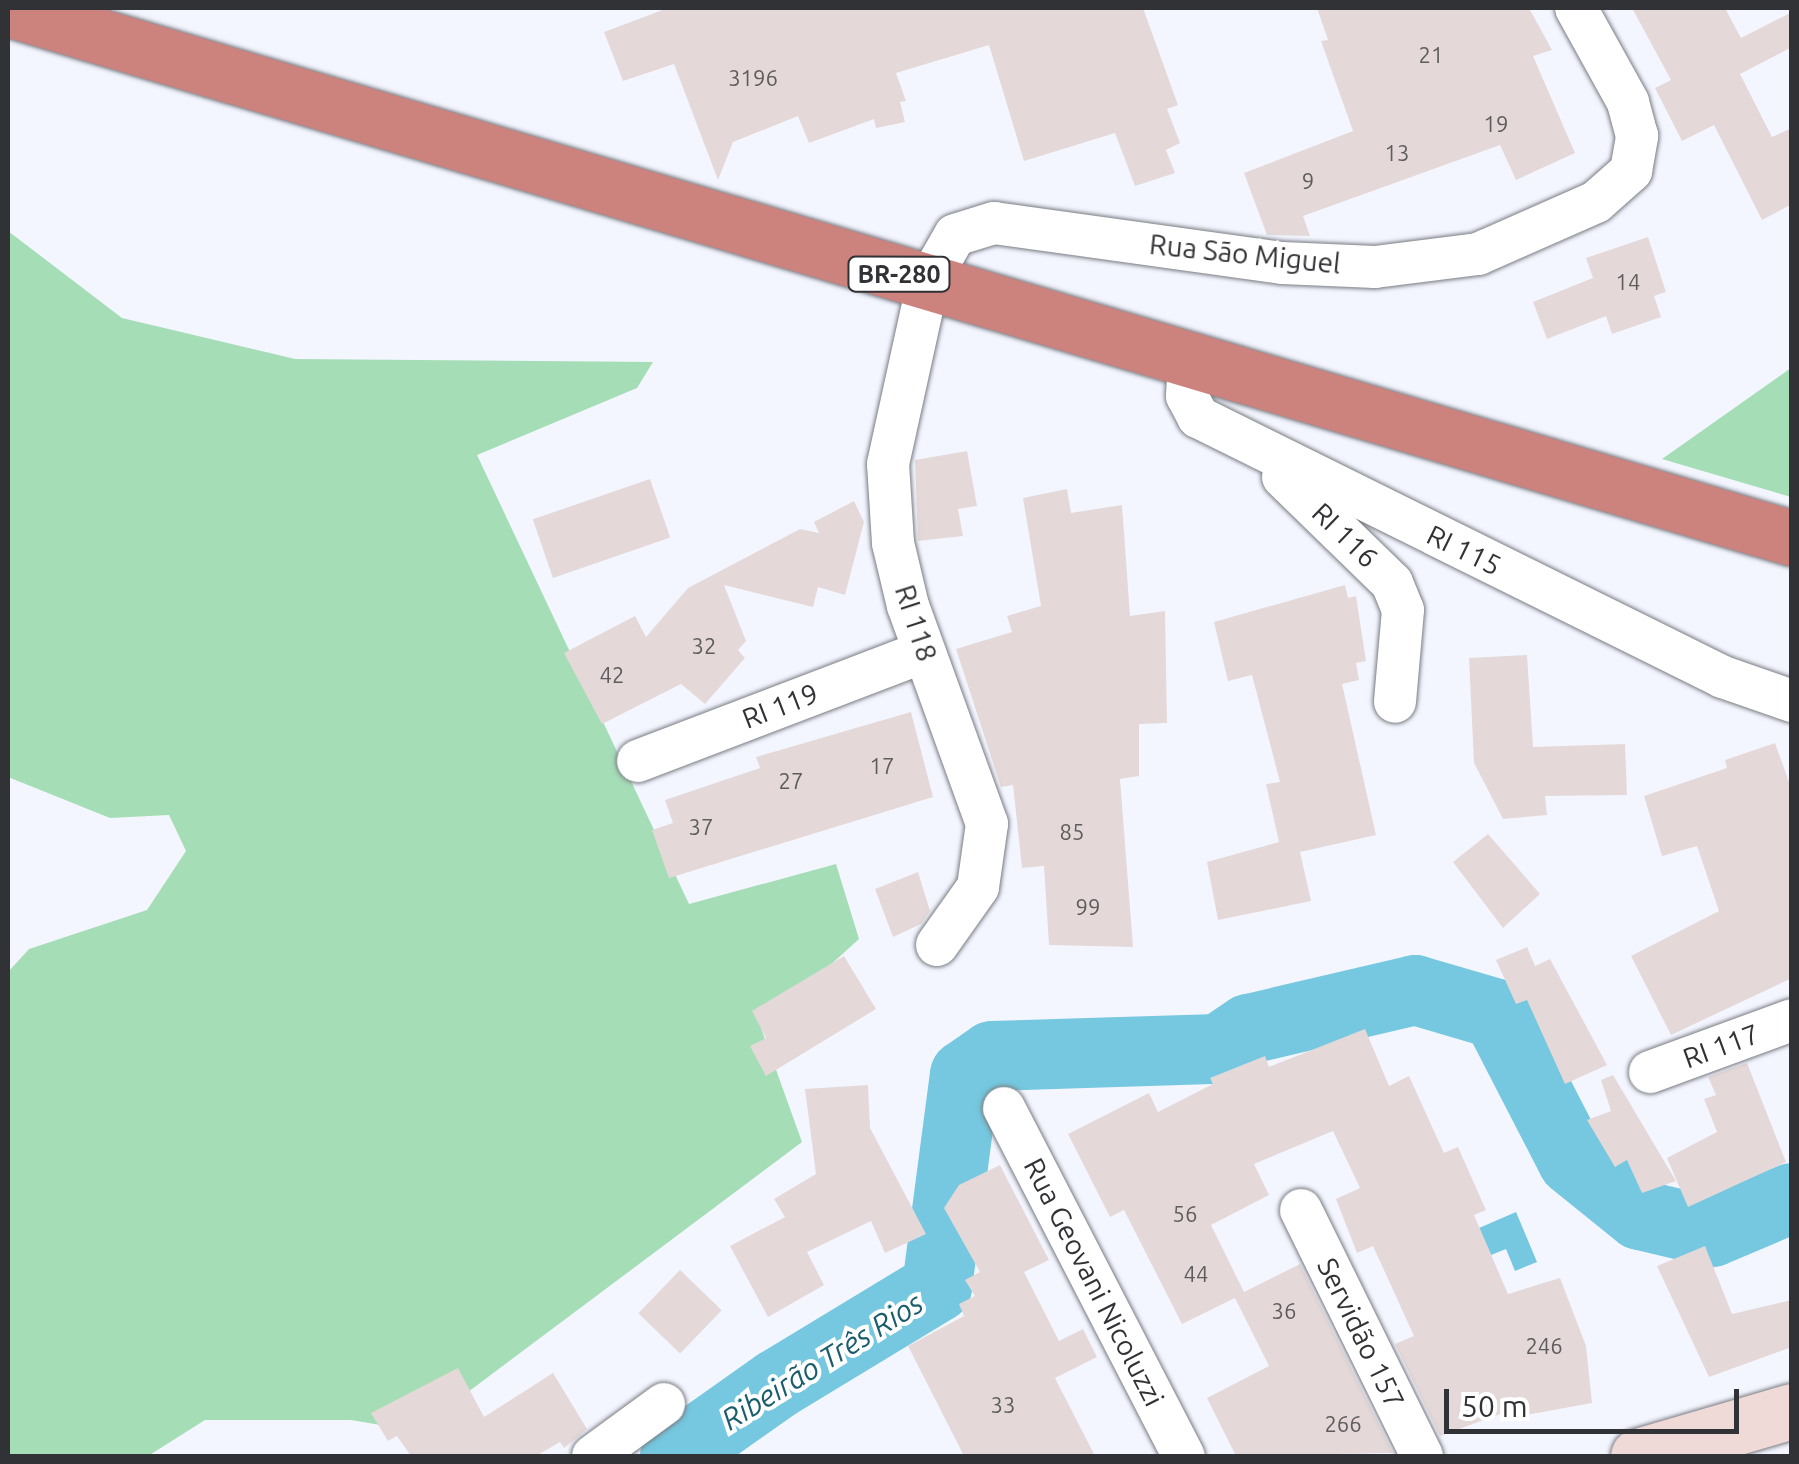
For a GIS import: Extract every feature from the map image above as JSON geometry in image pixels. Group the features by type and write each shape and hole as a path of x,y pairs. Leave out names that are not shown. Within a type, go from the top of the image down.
{"highway":[{"name":"BR-280","path":"8,9 1792,538"}],"street":[{"name":"Rua São Miguel","path":"928,282 955,235 994,223 1282,263 1375,266 1478,254 1596,202 1631,170 1637,136 1628,102 1576,8"},
{"name":"RI 118","path":"928,282 888,464 893,543 923,652 974,772 988,824 978,886 938,945"},
{"name":"RI 115","path":"1190,358 1191,409 1250,447 1723,677 1792,700"},
{"name":"RI 116","path":"1250,447 1392,583 1403,610 1395,702"},
{"name":"RI 119","path":"638,760 923,652"},
{"name":"RI 117","path":"1650,1072 1792,1020"},
{"name":"Rua Geovani Nicoluzzi","path":"1004,1108 1184,1456"},
{"name":"Servidão 157","path":"1300,1210 1422,1456"},
{"path":"593,1456 664,1404"},
{"path":"1638,1456 1792,1411"}],"green space":[{"path":"8,231 122,318 295,359 653,362 637,388 477,455 689,904 836,864 859,939 761,1028 802,1142 416,1431 351,1420 205,1420 148,1456 8,1456 8,972 29,949 147,910 186,851 169,815 110,818 8,777"},
{"path":"1791,368 1791,497 1662,459"}],"water":[{"path":"1516,1212 1537,1262 1515,1271 1506,1249 1491,1255 1479,1228"}],"building":[{"path":"668,8 1143,8 1178,105 1167,109 1180,143 1166,150 1175,173 1135,186 1115,133 1024,161 989,45 896,73 906,101 900,102 905,122 876,128 874,119 809,143 798,116 733,142 718,180 674,64 623,81 604,32"},
{"path":"1317,8 1529,8 1552,50 1533,56 1575,153 1516,180 1500,145 1303,216 1310,236 1267,235 1244,173 1353,131 1321,41 1328,40"},
{"path":"1632,8 1725,8 1741,38 1792,12 1792,47 1740,74 1772,137 1792,128 1792,204 1762,220 1714,125 1682,141 1655,88 1671,80"},
{"path":"1648,237 1666,292 1654,296 1661,317 1612,334 1606,316 1547,339 1533,302 1593,278 1586,258"},
{"path":"967,451 977,506 958,509 963,536 918,541 915,460"},
{"path":"650,479 670,538 553,578 533,519"},
{"path":"1067,489 1071,513 1122,505 1130,616 1165,611 1167,723 1139,724 1139,776 1120,779 1133,947 1049,945 1044,866 1022,868 1013,785 1001,787 956,649 1012,632 1007,616 1041,606 1023,498"},
{"path":"854,501 864,522 845,595 818,587 813,607 724,585 746,641 738,650 745,658 705,704 681,684 602,724 564,653 635,616 646,637 688,588 800,529 819,533 814,522"},
{"path":"1345,585 1348,598 1356,596 1366,661 1356,663 1359,680 1342,684 1376,835 1300,852 1311,901 1218,920 1207,862 1279,842 1266,784 1280,782 1252,675 1228,681 1214,622"},
{"path":"1527,655 1533,747 1625,744 1627,795 1545,796 1547,815 1503,819 1474,763 1469,658"},
{"path":"911,712 933,797 669,878 652,830 673,823 665,800 760,768 756,757"},
{"path":"1775,743 1792,790 1792,978 1671,1035 1631,956 1719,911 1697,846 1662,856 1644,796 1727,768 1725,760"},
{"path":"1488,834 1540,894 1503,928 1453,862"},
{"path":"918,872 930,911 921,924 893,937 875,889"},
{"path":"1527,947 1535,966 1550,959 1607,1065 1565,1084 1527,1000 1516,1004 1496,960"},
{"path":"844,956 876,1009 766,1076 750,1046 766,1038 752,1011"},
{"path":"1365,1029 1389,1086 1409,1076 1444,1153 1458,1147 1486,1210 1474,1215 1508,1294 1560,1278 1586,1346 1592,1403 1526,1415 1525,1405 1440,1436 1395,1344 1414,1336 1373,1246 1357,1253 1336,1199 1360,1188 1333,1131 1254,1164 1269,1195 1211,1225 1244,1292 1300,1264 1393,1453 1236,1456 1207,1398 1269,1366 1235,1298 1182,1324 1124,1210 1110,1217 1068,1134 1149,1093 1158,1112 1213,1084 1210,1078 1265,1056 1269,1067"},
{"path":"1747,1063 1786,1162 1688,1207 1667,1158 1717,1132 1704,1099 1716,1095 1708,1077"},
{"path":"1613,1075 1676,1181 1642,1193 1627,1160 1615,1167 1587,1120 1611,1111 1601,1080"},
{"path":"868,1085 870,1128 926,1234 885,1253 871,1221 807,1252 824,1285 768,1317 730,1246 785,1217 774,1199 816,1174 805,1089"},
{"path":"1000,1165 1049,1260 1024,1272 1059,1341 1083,1329 1097,1357 1055,1378 1095,1456 964,1456 908,1346 964,1316 959,1304 975,1296 965,1280 980,1272 944,1208 959,1185"},
{"path":"1705,1246 1732,1314 1792,1300 1792,1347 1709,1377 1657,1266"},
{"path":"680,1270 722,1310 680,1353 638,1313"},
{"path":"458,1368 484,1417 553,1373 587,1429 564,1448 560,1442 536,1456 411,1456 397,1436 388,1441 371,1413"}],"waterway":[{"name":"Ribeirão Três Rios","path":"675,1456 777,1384 937,1287 965,1075 992,1056 1219,1049 1249,1029 1415,990 1497,1014 1573,1161 1640,1215 1712,1232 1792,1198"}]}
